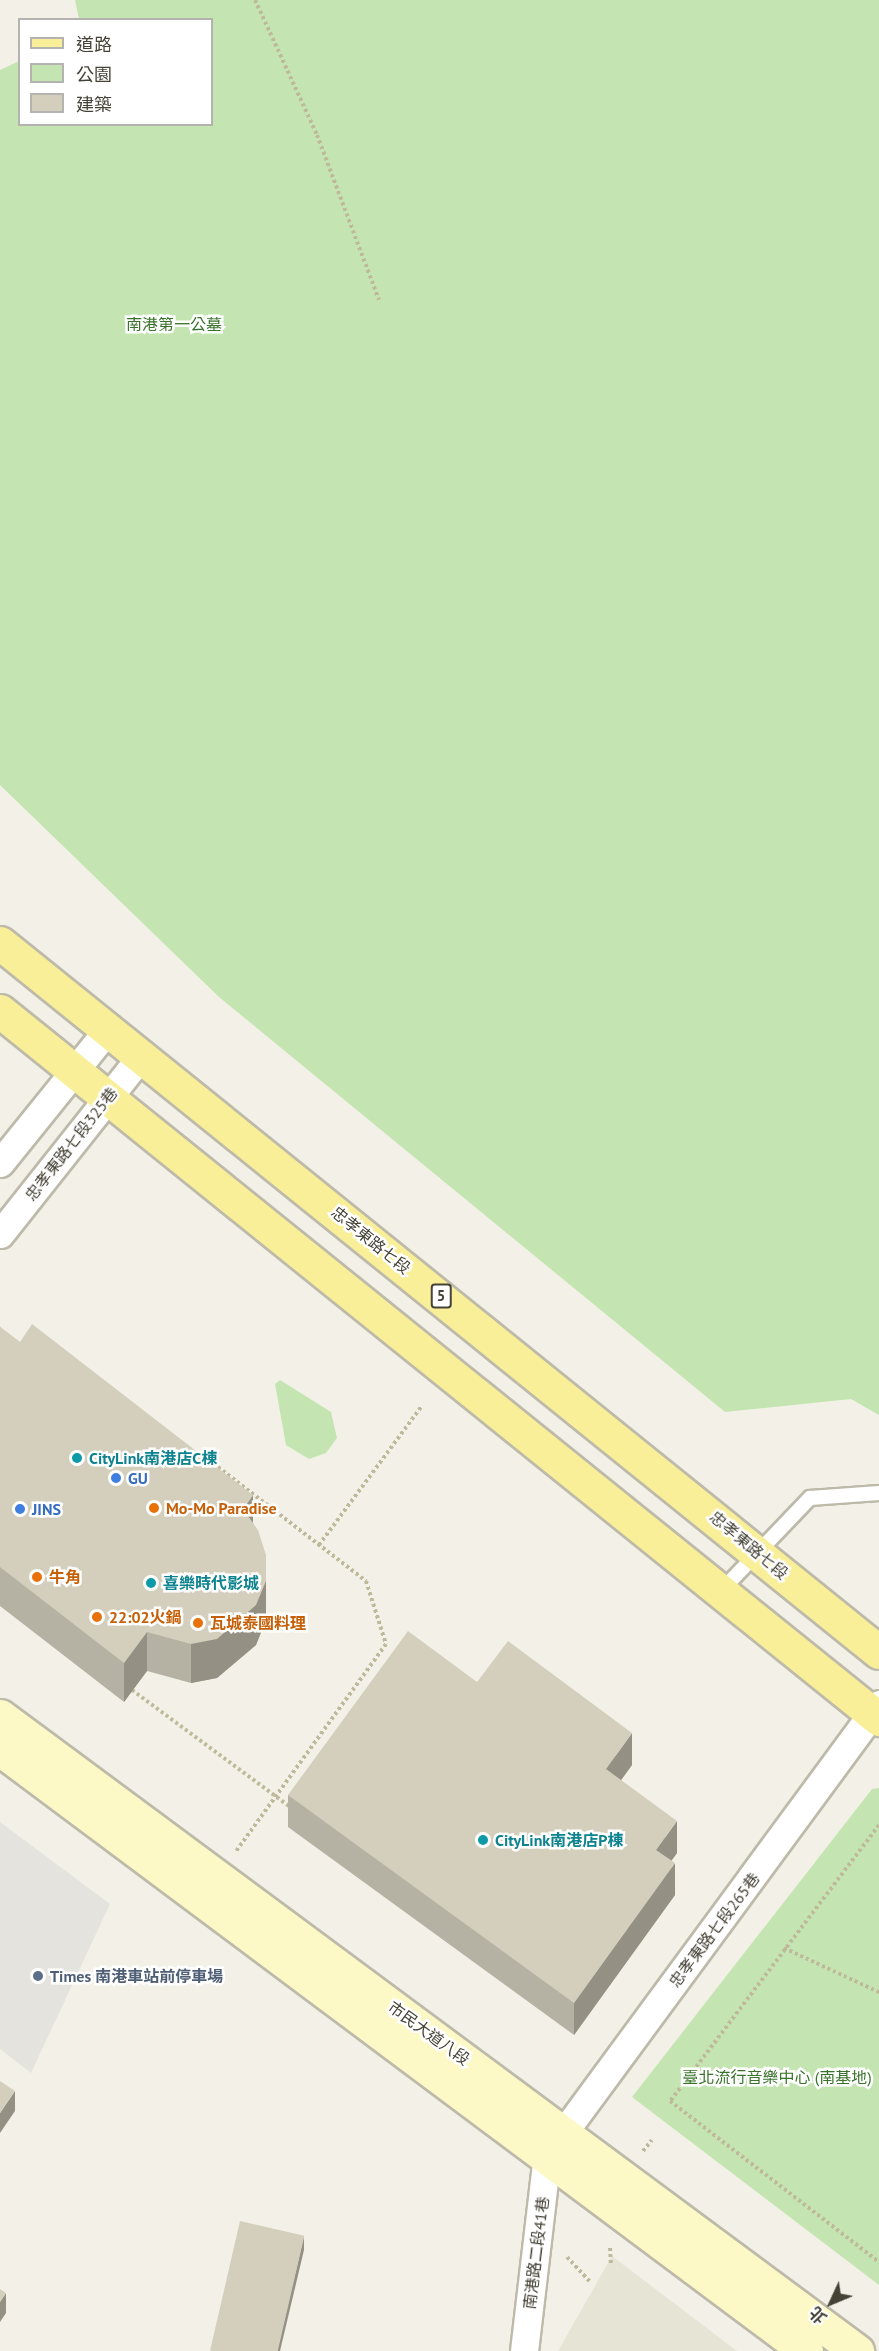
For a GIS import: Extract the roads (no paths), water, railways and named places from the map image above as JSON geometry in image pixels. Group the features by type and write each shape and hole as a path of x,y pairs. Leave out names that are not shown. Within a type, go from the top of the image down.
{"main road":[{"name":"忠孝東路七段","path":"0,944 142,1055 879,1653"},
{"path":"0,1011 721,1591 877,1713"}],"street":[{"path":"0,1163 108,1029"},
{"name":"忠孝東路七段325巷","path":"0,1234 142,1055"},
{"name":"忠孝東路七段265巷","path":"555,2144 877,1713"},
{"name":"市民大道八段","path":"0,1716 555,2144 806,2351"},
{"name":"市民大道八段","path":"0,1749 555,2144 857,2351"},
{"name":"南港路二段41巷","path":"524,2351 555,2144"}],"lane":[{"path":"721,1591 754,1550 810,1498 879,1493"}],"place":[{"name":"CityLink南港店C棟","path":"77,1458"},
{"name":"GU","path":"116,1478"},
{"name":"Mo-Mo Paradise","path":"154,1508"},
{"name":"JINS","path":"20,1509"},
{"name":"牛角","path":"37,1577"},
{"name":"喜樂時代影城","path":"151,1583"},
{"name":"22:02火鍋","path":"97,1617"},
{"name":"瓦城泰國料理","path":"198,1623"},
{"name":"CityLink南港店P棟","path":"483,1840"},
{"name":"Times 南港車站前停車場","path":"38,1976"}],"park label":[{"name":"南港第一公墓","path":"174,324"},
{"name":"臺北流行音樂中心 (南基地)","path":"777,2077"}]}
